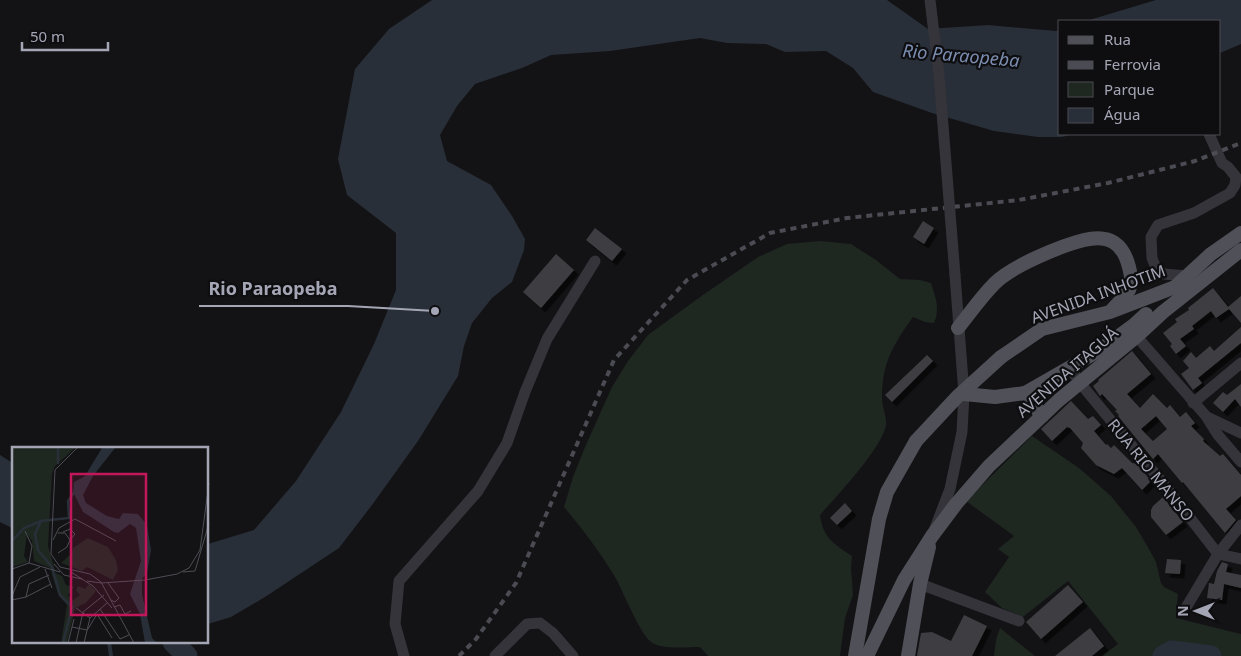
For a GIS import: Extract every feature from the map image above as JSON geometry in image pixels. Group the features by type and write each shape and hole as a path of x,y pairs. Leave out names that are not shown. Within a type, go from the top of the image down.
{"main road":[{"name":"AVENIDA INHOTIM","path":"855,656 879,519 887,492 916,441 957,397 1000,357 1042,329 1110,312 1175,287 1212,254 1241,233"},
{"path":"958,328 996,282 1044,256 1075,243 1098,238 1105,238 1122,248 1130,273 1128,291 1110,312"},
{"name":"AVENIDA ITAGUÁ","path":"867,656 904,580 932,536 988,466 1133,332 1163,312 1241,250"},
{"path":"964,394 995,398 1025,393 1133,332 1175,287"},
{"path":"1025,393 1042,416"},
{"path":"908,656 920,584 932,536"}],"street":[{"path":"930,0 939,75 964,394 962,432 957,461 950,489 932,536"},
{"path":"1187,276 1164,274 1156,268 1152,258 1151,237 1158,225 1194,213 1230,192 1235,184 1236,177 1222,163 1209,135"},
{"path":"404,656 395,624 399,581 478,491 507,443 525,392 547,339 595,262"},
{"path":"1133,332 1206,416 1218,435 1241,462"},
{"path":"1193,403 1241,363"},
{"name":"RUA RIO MANSO","path":"1070,367 1080,383 1166,486 1218,554"},
{"path":"1206,416 1239,430"},
{"path":"1184,611 1218,554 1241,525"},
{"path":"1218,554 1241,559"},
{"path":"920,584 1018,621"},
{"path":"495,656 528,624 540,623 553,633 573,656"}],"green space":[{"path":"820,241 851,244 876,260 900,279 920,280 931,283 937,308 934,323 925,322 913,317 894,346 884,375 882,401 886,425 883,434 877,446 858,472 820,515 821,523 830,540 852,556 853,595 845,618 840,656 708,656 700,647 674,648 655,645 642,630 614,575 564,507 585,447 612,387 628,361 648,335 758,257 787,244"},
{"path":"1032,436 1079,468 1111,496 1136,527 1156,562 1161,583 1164,587 1178,594 1176,618 1241,634 1241,656 1102,656 1118,644 1068,581 1023,617 1002,608 985,592 1009,557 998,549 1014,536 966,501"},
{"path":"1000,628 1035,656 994,656"}],"water":[{"name":"Rio Paraopeba","path":"432,0 887,0 928,29 988,25 1058,30 1058,135 1070,135 1038,137 994,131 932,113 873,92 853,68 826,51 785,52 766,44 727,43 700,38 610,51 551,55 522,68 475,84 457,106 440,135 447,161 491,185 525,239 524,250 512,282 492,298 472,323 464,346 458,376 418,441 339,548 231,617 209,624 209,544 254,530 296,481 341,412 374,344 396,290 396,233 347,195 338,159 355,69 389,29"},
{"path":"1156,0 1241,0 1241,44 1221,53 1221,20 1089,20"},
{"path":"0,455 12,463 12,528 0,522"}],"building":[{"path":"923,221 934,228 924,244 913,237"},
{"path":"595,228 622,249 612,261 586,240"},
{"path":"556,254 574,270 541,308 523,292"},
{"path":"1213,288 1228,307 1241,296 1241,323 1229,309 1216,318 1211,311 1192,326 1194,329 1180,339 1186,346 1176,354 1170,346 1172,344 1163,333 1177,322 1175,319 1189,310 1188,308"},
{"path":"1241,327 1241,343 1198,378 1202,383 1193,390 1181,374 1189,368 1183,361 1191,352 1196,358 1210,346 1214,351"},
{"path":"1132,351 1151,374 1127,394 1140,408 1153,394 1167,408 1170,405 1180,417 1186,412 1195,423 1191,426 1204,439 1203,441 1220,456 1223,454 1241,475 1241,496 1226,509 1236,520 1225,533 1158,454 1153,459 1118,416 1115,411 1117,410 1102,394 1100,396 1093,386","holes":["1156,416 1167,429 1153,441 1141,429"]},
{"path":"927,355 933,361 892,402 885,395"},
{"path":"1241,384 1241,407 1235,399 1223,412 1213,403 1223,392 1227,395"},
{"path":"1071,401 1088,419 1093,416 1101,425 1094,431 1106,445 1111,448 1114,445 1132,463 1137,464 1151,481 1142,490 1122,468 1114,474 1096,465 1081,448 1083,443 1070,428 1067,427 1052,441 1041,429"},
{"path":"1163,497 1183,522 1166,535 1151,517 1153,506"},
{"path":"845,503 852,511 837,525 830,518"},
{"path":"1167,559 1181,560 1180,574 1165,573"},
{"path":"1222,562 1228,564 1226,572 1241,575 1241,588 1224,584 1222,600 1207,598 1209,583 1214,584 1217,571"},
{"path":"1068,585 1083,602 1041,639 1026,622"},
{"path":"964,615 987,626 972,656 917,656 921,633 932,632 951,641"},
{"path":"1090,628 1104,646 1092,656 1055,656"}],"waterway":[{"path":"109,644 111,656"},
{"path":"175,644 187,656"},
{"path":"1163,656 1172,651 1211,656"}],"railway":[{"path":"459,656 476,639 516,583 614,360 687,280 770,233 847,218 1019,200 1108,183 1195,161 1241,143"}],"place":[{"name":"Rio Paraopeba","path":"435,311"}]}
